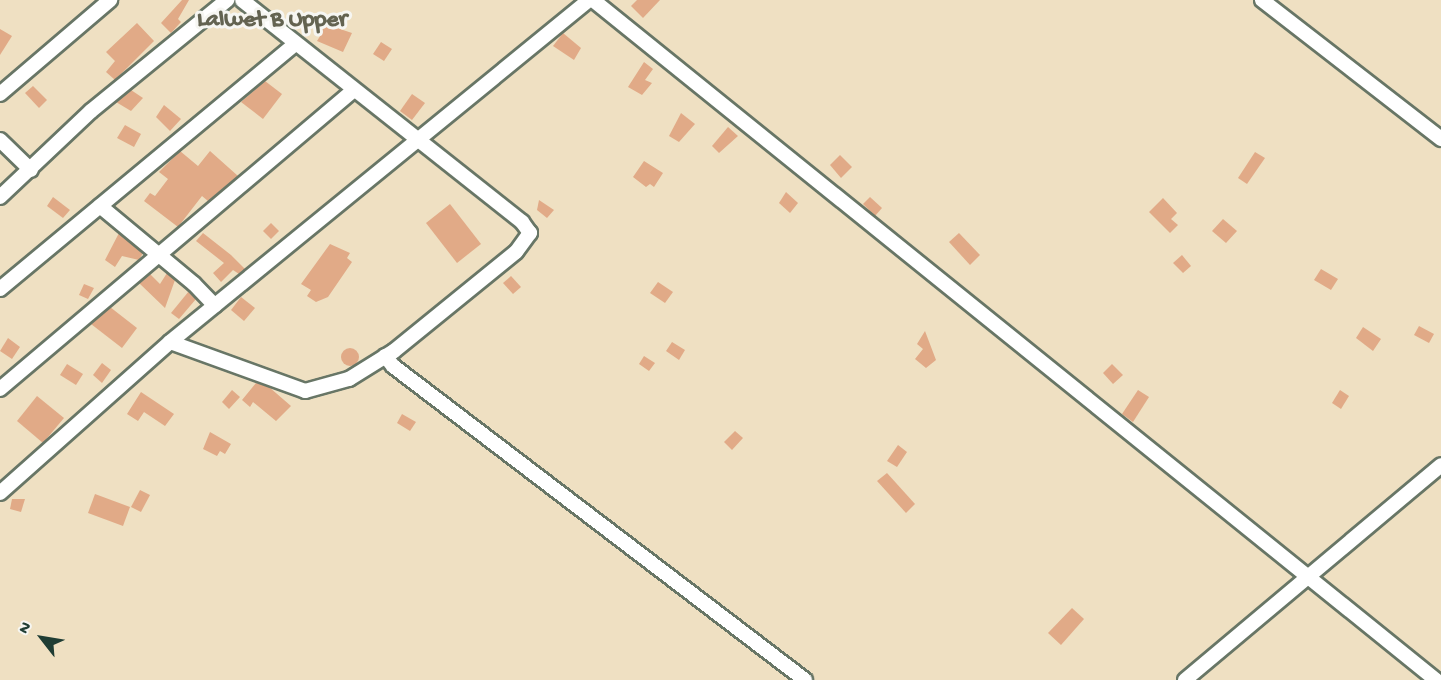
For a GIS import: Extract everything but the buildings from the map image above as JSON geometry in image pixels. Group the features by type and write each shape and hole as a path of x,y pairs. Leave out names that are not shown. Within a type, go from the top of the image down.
{"street":[{"path":"0,94 110,0"},
{"path":"0,197 91,111 227,0"},
{"path":"170,342 305,391 349,379 385,356 516,252 530,233 522,222 242,0"},
{"path":"0,493 170,342 591,0 1310,576 1436,680"},
{"path":"1262,0 1441,139"},
{"path":"0,289 295,44"},
{"path":"0,389 354,90"},
{"path":"0,140 31,170"},
{"path":"100,206 194,284 215,306"},
{"path":"385,356 393,366 805,680"},
{"path":"1185,680 1441,465"}],"district":[{"name":"Lalwet B Upper","path":"272,21"}]}
